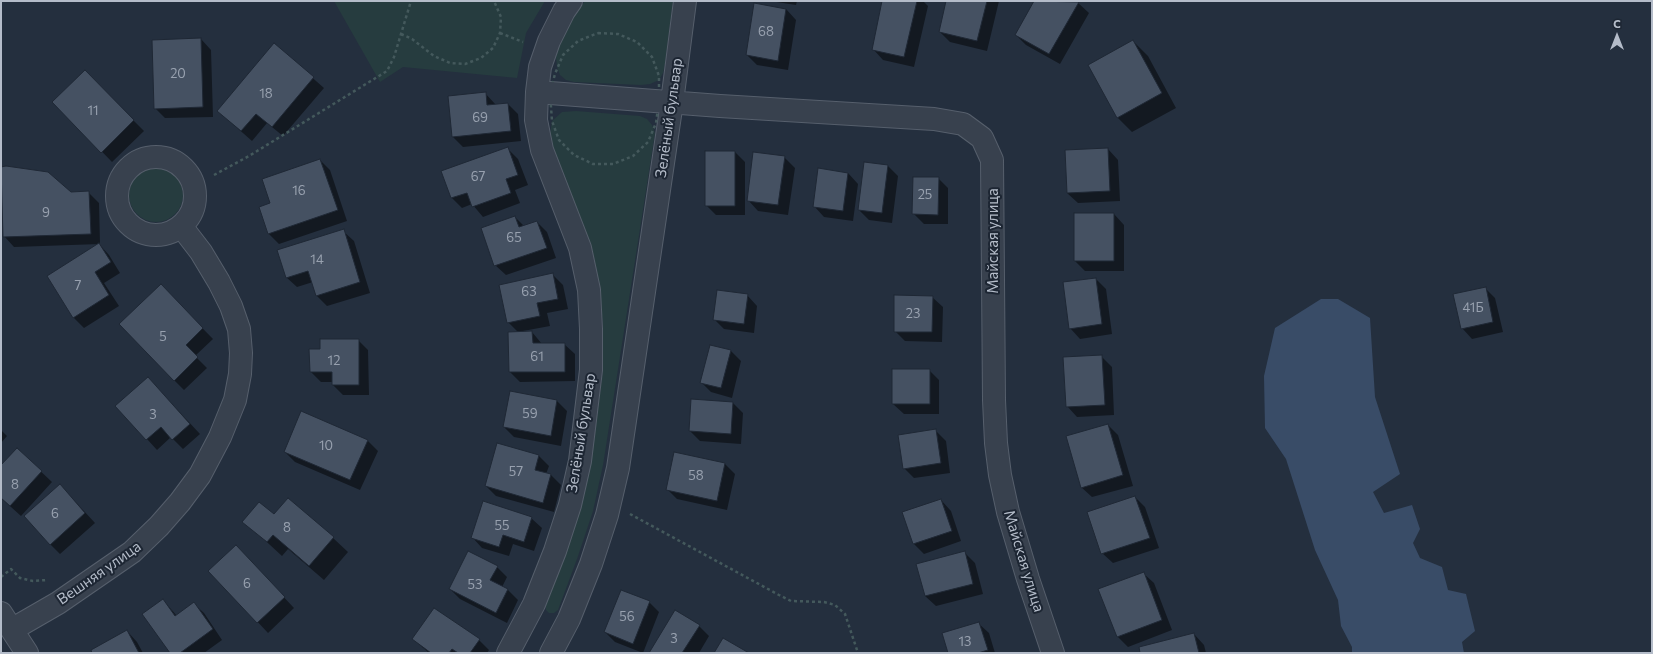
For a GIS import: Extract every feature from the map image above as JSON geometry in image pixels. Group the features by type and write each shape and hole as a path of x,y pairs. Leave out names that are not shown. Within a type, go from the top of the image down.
{"street":[{"name":"Зелёный бульвар","path":"508,653 534,604 555,551 570,504 580,460 592,370 588,290 580,248 542,150 536,120 540,67 549,41 564,11 571,1"},
{"name":"Зелёный бульвар","path":"552,653 570,619 591,564 618,468 672,102 685,1"},
{"name":"Майская улица","path":"537,92 934,119 963,124 982,138 992,160 994,400 996,443 1000,476 1008,512 1028,579 1053,653"},
{"name":"Вешняя улица","path":"7,621 64,599 132,552 160,526 180,502 200,475 220,437 234,400 240,374 241,354 239,329 231,306 219,282 201,252 182,226"},
{"path":"7,621 27,653"}],"path":[{"path":"214,174 249,156 387,71 394,57 411,1"},
{"path":"401,34 412,39 434,56 450,63 465,64 481,58 493,48 500,33 500,17 494,1"},
{"path":"500,33 528,44"},
{"path":"609,502 791,601 824,602 835,605 845,614 858,653"},
{"path":"1,577 11,569 20,578 33,581 47,580"}],"green space":[{"path":"334,1 545,1 526,33 517,78 403,67 380,82"},
{"path":"585,1 673,1 665,64 663,73 659,80 650,84 641,85 574,82 566,80 560,75 556,57 559,43 573,17"},
{"path":"576,111 640,116 647,119 652,125 655,133 603,465 593,511 558,610 554,613 549,613 546,610 546,605 581,507 591,463 603,370 603,328 600,288 591,245 553,147 550,134 552,121 562,112"},
{"path":"151,168 161,168 171,172 179,180 183,190 183,200 179,210 171,218 161,222 151,222 141,218 133,210 129,200 129,190 133,180 141,172"}],"water":[{"path":"1321,299 1338,299 1370,318 1375,397 1400,474 1373,492 1384,513 1412,505 1420,529 1413,543 1420,558 1442,567 1448,590 1466,594 1475,631 1462,642 1464,653 1352,653 1352,647 1341,626 1338,600 1315,550 1286,459 1265,428 1264,376 1275,328"}],"building":[{"path":"882,1 917,1 904,57 872,50"},
{"path":"946,1 987,1 977,41 939,32"},
{"path":"1034,1 1079,2 1049,54 1015,35"},
{"path":"754,3 786,9 778,61 746,55"},
{"path":"201,38 203,107 154,109 152,40"},
{"path":"1133,40 1162,93 1117,118 1088,65"},
{"path":"274,43 314,77 272,127 256,114 241,131 217,111"},
{"path":"85,70 134,120 101,153 52,102"},
{"path":"486,92 487,105 508,103 511,131 452,137 448,96"},
{"path":"508,147 518,175 506,179 511,193 472,207 467,193 451,198 441,171"},
{"path":"1108,148 1110,191 1067,193 1065,150"},
{"path":"705,151 735,151 735,206 705,206"},
{"path":"753,152 785,156 778,205 747,201"},
{"path":"320,159 338,210 268,234 259,207 270,203 262,179"},
{"path":"864,162 888,165 882,213 858,210"},
{"path":"6,166 48,172 71,192 89,191 91,234 3,237 1,167"},
{"path":"818,168 848,173 843,211 813,207"},
{"path":"913,177 939,177 938,215 912,214"},
{"path":"1074,213 1114,213 1114,261 1074,261"},
{"path":"515,216 519,227 537,221 547,248 494,266 481,228"},
{"path":"344,229 360,282 316,296 308,271 286,278 277,250"},
{"path":"99,243 111,262 95,272 109,295 73,318 47,276"},
{"path":"553,273 558,299 537,303 540,316 507,323 499,285"},
{"path":"1096,278 1102,324 1069,329 1063,282"},
{"path":"161,284 203,328 186,345 198,357 174,381 119,324"},
{"path":"1486,287 1493,322 1461,329 1453,294"},
{"path":"717,290 748,294 744,324 713,320"},
{"path":"894,295 933,296 932,332 894,332"},
{"path":"532,331 533,343 565,343 565,372 509,372 508,332"},
{"path":"320,339 359,339 359,385 332,385 332,372 310,372 309,349 320,349"},
{"path":"710,345 731,350 721,388 700,383"},
{"path":"1102,355 1105,405 1066,407 1063,357"},
{"path":"892,369 930,369 930,404 892,404"},
{"path":"148,377 190,424 172,440 161,427 146,440 115,406"},
{"path":"510,391 557,400 551,436 503,427"},
{"path":"691,399 733,402 731,434 689,431"},
{"path":"301,411 368,440 350,480 284,452"},
{"path":"1108,424 1123,475 1081,488 1066,436"},
{"path":"936,429 941,463 903,469 898,435"},
{"path":"497,443 539,455 535,470 551,474 543,503 485,486"},
{"path":"17,448 42,471 10,506 1,498 1,465"},
{"path":"674,452 725,463 717,501 666,490"},
{"path":"60,484 85,513 50,545 24,516"},
{"path":"1135,496 1150,538 1101,554 1087,512"},
{"path":"288,498 334,537 309,566 273,535 267,542 242,522 259,502 274,514"},
{"path":"941,499 952,531 913,544 902,512"},
{"path":"483,501 532,517 524,542 503,535 499,547 471,538"},
{"path":"236,545 285,597 257,623 208,571"},
{"path":"468,551 498,566 490,580 508,589 496,613 449,589"},
{"path":"965,551 973,584 925,596 916,564"},
{"path":"1144,572 1162,620 1117,637 1098,589"},
{"path":"621,590 650,601 633,644 604,632"},
{"path":"163,599 175,616 194,602 213,629 180,653 170,653 142,614"},
{"path":"434,608 480,639 470,653 458,653 452,649 449,653 431,653 412,639"},
{"path":"675,610 700,625 682,653 649,653"},
{"path":"979,622 988,650 978,653 948,653 942,633"},
{"path":"127,630 139,653 92,653 91,650"},
{"path":"1194,633 1199,653 1140,653 1139,647"},
{"path":"723,638 749,653 714,653"}]}
